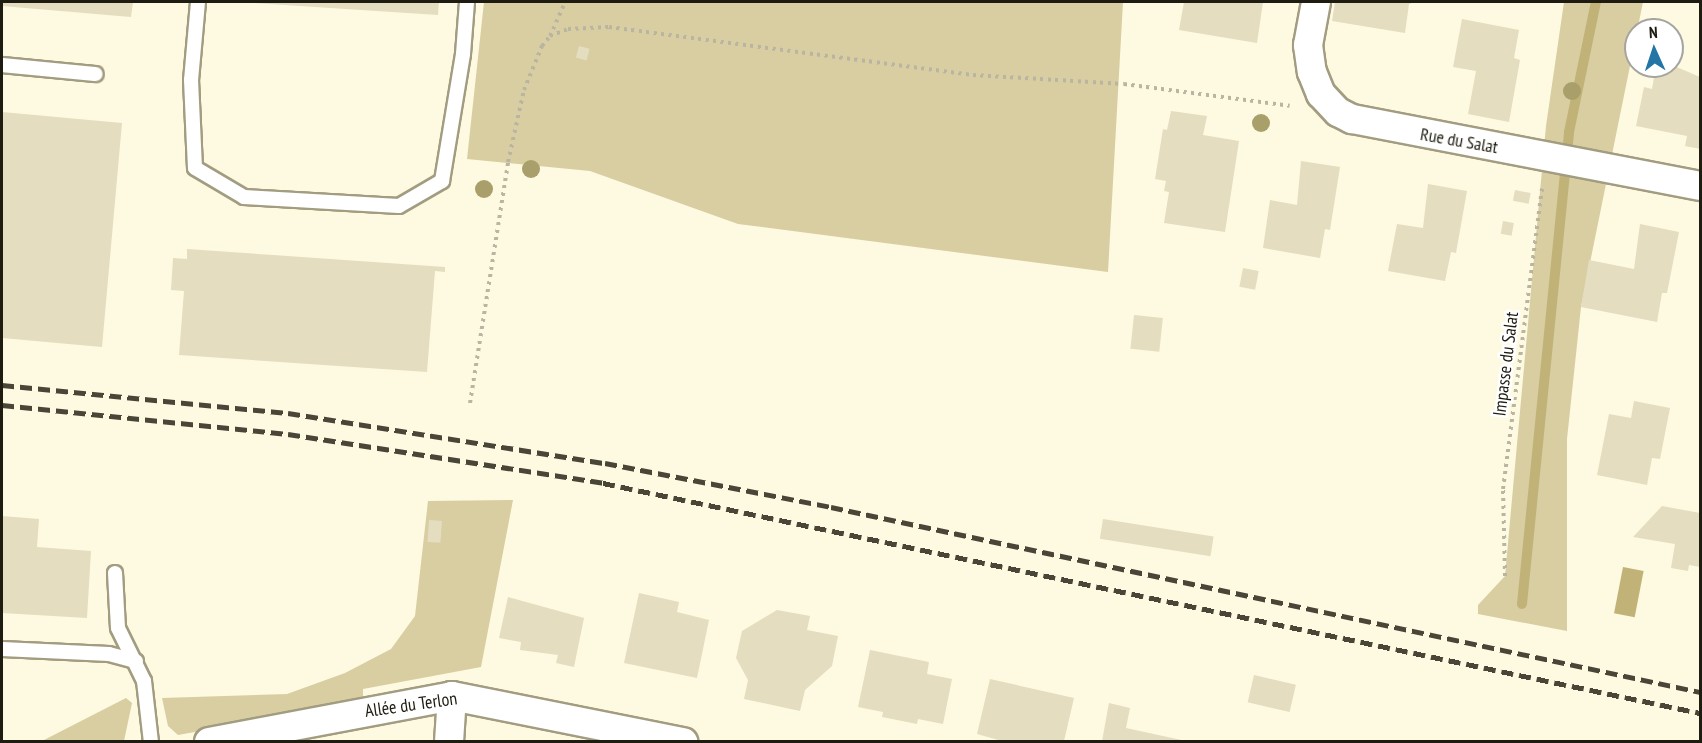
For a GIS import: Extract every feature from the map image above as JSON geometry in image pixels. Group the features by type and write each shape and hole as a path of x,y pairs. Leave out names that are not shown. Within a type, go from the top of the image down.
{"street":[{"path":"1316,2 1308,45 1312,72 1322,94 1338,112"},
{"name":"Rue du Salat","path":"1338,112 1376,126 1701,186"},
{"path":"448,741 452,696"},
{"name":"Allée du Terlon","path":"209,741 452,696 665,740"}],"lane":[{"path":"198,2 191,80 195,168 244,197 399,206 442,181 460,71 467,2"},
{"path":"2,65 96,74"},
{"path":"115,573 118,628 144,681 151,741"},
{"path":"2,649 109,654 136,661"}],"path":[{"path":"471,403 507,162 533,63 550,36 565,2"},
{"path":"550,36 568,29 609,27 973,75 1124,84 1338,112"},
{"name":"Impasse du Salat","path":"1505,576 1503,489 1546,156"}],"shaded area":[{"path":"484,2 1123,2 1108,272 738,224 590,171 467,159"},
{"path":"1564,2 1643,2 1640,18 1624,18 1624,78 1628,78 1581,307 1567,439 1567,631 1478,614 1478,605 1505,576 1546,126"},
{"path":"513,500 481,667 363,689 363,702 178,735 168,726 162,698 287,694 345,673 391,649 415,616 428,501"},
{"path":"1623,567 1644,571 1635,617 1614,613"},
{"path":"126,698 132,703 124,741 42,741"}],"building":[{"path":"2,2 133,2 131,17 2,6"},
{"path":"239,2 439,2 438,15"},
{"path":"1184,2 1263,2 1257,43 1179,30"},
{"path":"1335,2 1415,2 1409,4 1405,33 1332,21"},
{"path":"1462,19 1519,30 1514,58 1520,60 1509,122 1468,114 1476,71 1453,67"},
{"path":"579,46 590,49 587,60 576,58"},
{"path":"1684,70 1700,77 1700,149 1685,146 1687,136 1636,126 1644,87 1652,89 1654,78 1684,78"},
{"path":"1171,111 1207,116 1203,135 1239,141 1225,232 1164,223 1169,192 1164,191 1166,181 1155,179 1163,129 1167,130"},
{"path":"2,112 122,123 102,347 2,338"},
{"path":"1301,161 1340,167 1330,230 1325,229 1320,258 1263,248 1270,200 1297,205"},
{"path":"1428,184 1467,191 1456,253 1451,252 1445,281 1388,271 1397,224 1423,228"},
{"path":"1515,190 1531,193 1529,204 1513,201"},
{"path":"1503,221 1514,223 1512,236 1501,234"},
{"path":"1640,224 1679,232 1667,293 1662,293 1657,322 1581,307 1589,260 1634,269"},
{"path":"187,249 445,267 445,272 435,271 427,372 179,355 184,291 171,290 173,258 187,259"},
{"path":"1243,268 1259,271 1255,290 1239,287"},
{"path":"1134,315 1163,318 1159,352 1130,349"},
{"path":"1634,401 1670,408 1660,459 1652,458 1647,485 1597,475 1609,414 1631,418"},
{"path":"1662,506 1700,513 1700,567 1689,565 1688,571 1671,568 1675,544 1633,537"},
{"path":"2,516 39,519 37,547 91,551 87,618 2,613"},
{"path":"1103,519 1214,537 1210,556 1100,539"},
{"path":"429,520 442,521 440,543 427,542"},
{"path":"639,593 679,602 677,612 709,620 697,678 624,663"},
{"path":"508,597 584,618 574,667 556,663 558,655 520,650 521,642 499,638"},
{"path":"777,610 810,616 807,630 838,636 832,666 805,690 800,711 744,699 748,680 736,658 742,631"},
{"path":"870,650 929,662 927,674 952,679 943,724 918,719 917,724 882,717 883,712 858,707"},
{"path":"1254,675 1296,685 1290,712 1248,702"},
{"path":"990,679 1074,698 1064,741 1002,741 977,734"},
{"path":"1109,703 1130,708 1126,728 1186,741 1102,741"}],"waterway":[{"path":"1522,604 1569,132 1596,2"}],"railway":[{"path":"2,385 288,413 605,463 831,507 1700,692"},
{"path":"2,405 288,434 603,483 1700,713"}]}
